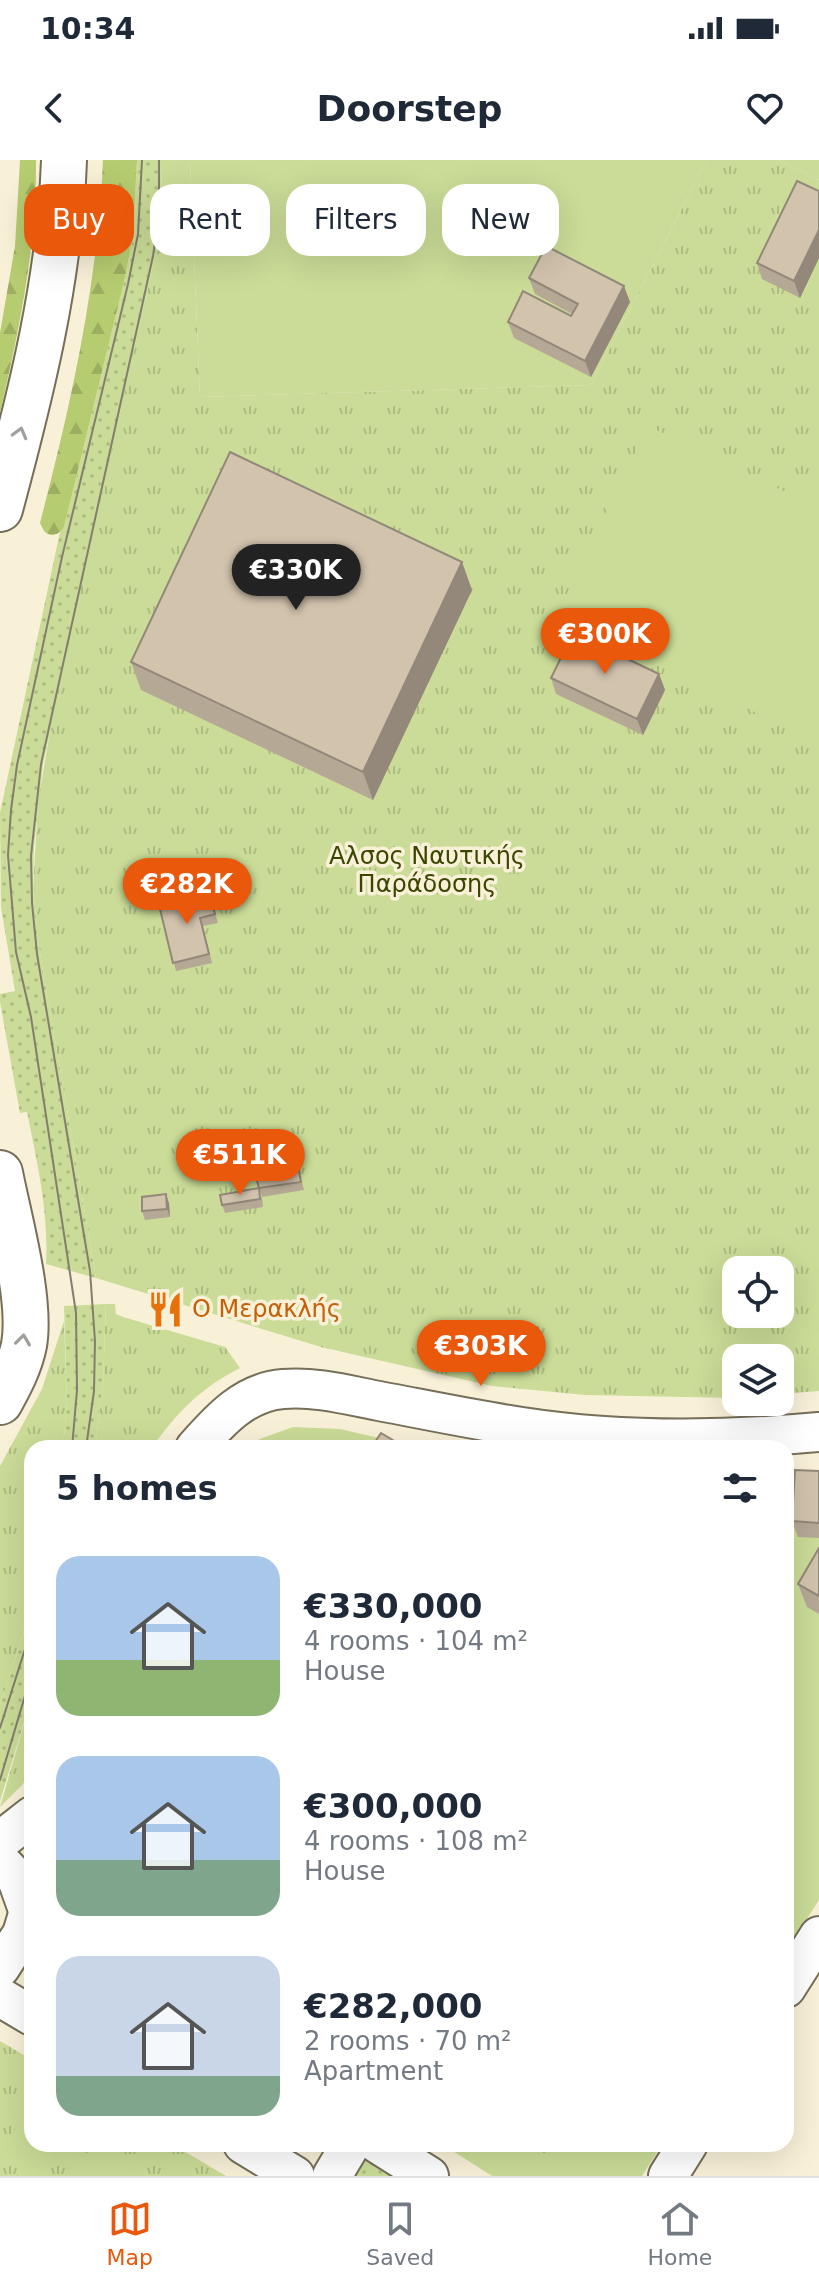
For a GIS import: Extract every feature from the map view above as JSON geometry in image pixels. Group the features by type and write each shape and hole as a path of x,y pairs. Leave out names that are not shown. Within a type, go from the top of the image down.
{"highway":[{"path":"0,509 42,342 62,210 64,160"},
{"path":"0,1173 25,1309 25,1343 0,1402"}],"street":[{"path":"203,1440 231,1410 261,1394 282,1389 340,1393 523,1427 595,1436 745,1438 819,1432"},
{"path":"0,1841 24,1822"},
{"path":"0,1861 17,1879 24,1896"},
{"path":"0,1968 14,1950 24,1928"},
{"path":"794,1975 819,1936"},
{"path":"0,1997 24,2011"},
{"path":"256,2152 295,2176"},
{"path":"332,2176 346,2152"},
{"path":"391,2152 429,2176"},
{"path":"668,2176 683,2152"}],"green space":[{"path":"20,160 36,160 36,184 24,184 24,256 30,256 0,413 0,333 15,246"},
{"path":"103,160 137,160 134,218 134,184 101,184"},
{"path":"137,160 162,160 162,184 150,184 150,256 155,256 43,764 34,846 33,890 39,947 96,1278 46,1264 46,1226 38,1169 27,1112 20,1113 0,1002 0,994 15,991 1,907 0,813 60,532 64,527 129,256 134,256"},
{"name":"Αλσος Ναυτικής Παράδοσης","path":"162,160 190,160 191,184 162,184"},
{"path":"190,160 707,160 591,385 200,397 194,256 270,256 270,184 191,184"},
{"name":"Αλσος Ναυτικής Παράδοσης","path":"707,160 778,160 819,180 819,1391 794,1393 794,1344 722,1344 722,1398 585,1395 492,1386 321,1347 96,1278 39,947 33,890 38,802 53,714 155,256 194,256 200,397 591,385"},
{"path":"778,160 819,160 819,180"},
{"path":"94,256 129,256 64,527 52,535 44,531 40,523 89,298"},
{"path":"648,426 819,508 819,743 556,616"},
{"path":"106,1304 103,1385 96,1440 64,1440 67,1402 64,1306"},
{"path":"106,1304 115,1304 116,1314 123,1317 225,1347 240,1368 191,1402 158,1440 96,1440 103,1385"},
{"path":"64,1321 67,1402 64,1440 24,1440 24,1632 0,1705 0,1466 42,1389"},
{"path":"293,1427 340,1429 387,1440 258,1440"},
{"path":"819,1474 819,1900 794,1939 794,1477"},
{"path":"24,1632 24,1722 0,1801 0,1705"},
{"path":"24,1724 24,1782 0,1807"},
{"path":"0,2041 24,2055 24,2152 186,2152 226,2176 0,2176"},
{"path":"16,2126 24,2129 24,2152 9,2146"},
{"path":"24,2152 84,2152 135,2172 133,2176 86,2176"},
{"path":"454,2152 657,2152 642,2176 492,2176"},
{"path":"364,2156 396,2176 352,2176"}],"building":[{"path":"797,181 819,191 819,230 794,281 757,263"},
{"path":"559,253 624,286 585,361 508,322 523,291 571,316 578,304 529,278 541,256 559,256"},
{"path":"230,452 462,562 363,772 131,662"},
{"path":"573,633 659,674 637,719 551,678"},
{"path":"209,893 215,914 200,918 209,954 173,963 159,905"},
{"path":"299,1171 301,1182 259,1188 256,1177"},
{"path":"259,1188 260,1199 222,1205 220,1195"},
{"path":"166,1194 167,1209 142,1211 142,1197"},
{"path":"381,1433 393,1440 376,1440"},
{"path":"795,1470 819,1471 819,1523 794,1521"},
{"path":"819,1548 819,1596 798,1584"}],"tram line":[{"path":"73,1440 77,1390 76,1313 31,1017 16,952 8,855 17,765 138,234 142,160"},
{"path":"87,1440 94,1391 95,1341 90,1271 37,954 31,856 41,764 153,256 159,216 159,160"},
{"path":"0,1728 24,1652"},
{"path":"0,1780 24,1699"}],"place":[{"name":"Ο Μερακλής","path":"166,1309"}]}
